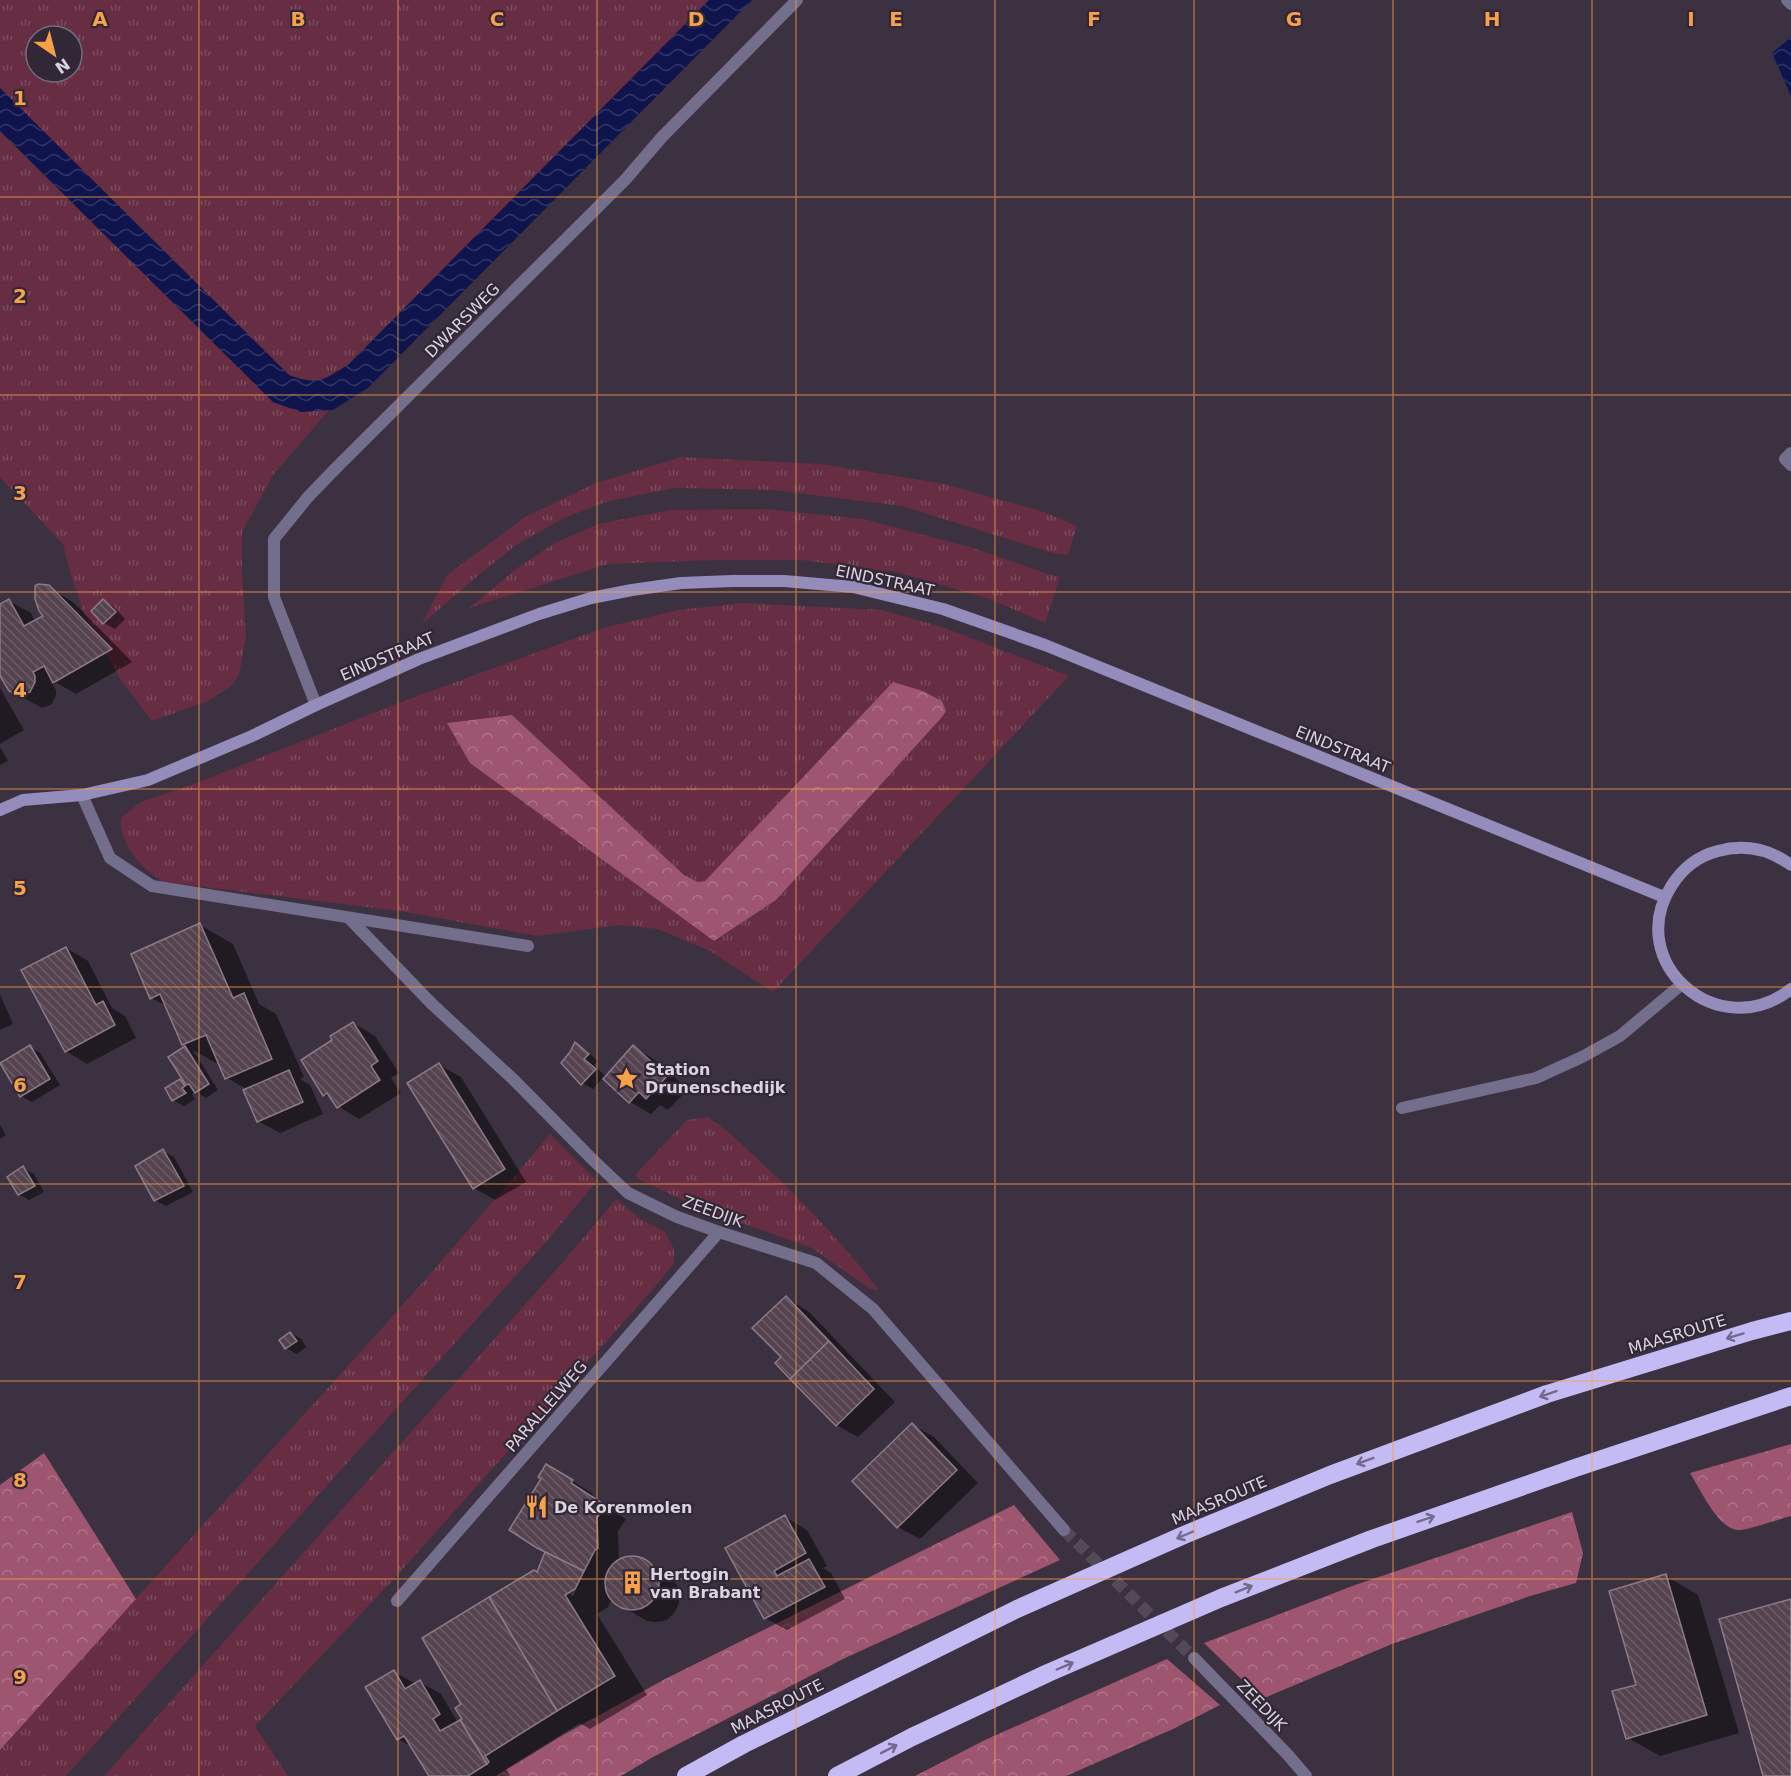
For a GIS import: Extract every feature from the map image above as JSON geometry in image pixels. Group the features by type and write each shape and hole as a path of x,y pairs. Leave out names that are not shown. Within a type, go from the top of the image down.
{"highway":[{"name":"MAASROUTE","path":"686,1776 744,1744 1017,1609 1184,1535 1330,1474 1547,1394 1791,1321"},
{"path":"837,1776 912,1737 1048,1673 1221,1598 1383,1535 1575,1467 1791,1396"}],"main road":[{"name":"EINDSTRAAT","path":"0,810 22,800 82,795 148,780 252,736 419,659 591,597 681,583 784,580 853,587 943,609 1045,645 1664,897"},
{"path":"1791,863 1763,850 1734,847 1705,854 1681,872 1664,897 1658,924 1662,952 1675,978 1696,996 1722,1007 1750,1008 1778,1000 1791,989"}],"street":[{"name":"DWARSWEG","path":"315,705 274,597 274,539 308,497 338,466 625,180 662,137 796,0"},
{"path":"1787,0 1791,4"},
{"path":"1791,453 1785,459 1791,465"},
{"path":"82,795 110,858 152,886 528,946"},
{"name":"ZEEDIJK","path":"349,918 432,1004 515,1081 628,1193 677,1216 719,1232 816,1263 873,1309 1064,1530"},
{"path":"1402,1108 1536,1078 1620,1036 1682,984"},
{"name":"PARALLELWEG","path":"397,1601 719,1232"},
{"name":"ZEEDIJK","path":"1194,1658 1288,1755 1305,1776"}],"green space":[{"path":"0,0 709,0 349,364 321,380 308,380 289,375 0,88"},
{"path":"0,131 273,402 301,412 329,410 273,475 242,532 246,637 239,675 231,686 208,701 152,721 122,682 85,616 63,544 0,477"},
{"path":"681,457 821,464 945,484 1044,512 1077,526 1068,555 1052,553 902,506 772,490 674,488 605,502 562,519 516,545 422,624 447,575 525,517 596,483"},
{"path":"766,509 863,519 970,547 1060,577 1045,623 987,598 897,572 801,560 608,564 469,608 516,569 555,543 598,524 670,510"},
{"path":"743,603 882,610 945,628 1069,676 773,992 710,951 658,929 621,925 537,936 400,911 165,882 141,864 124,837 121,818 141,802 194,784 401,702 603,628 678,610","holes":["923,691 942,701 946,710 942,717 776,900 714,941 448,723 512,715 684,875 698,882 705,881"]},
{"path":"893,682 923,691 942,701 946,711 776,900 714,941 470,763 447,723 512,715 684,875 698,882 705,881"},
{"path":"708,1117 739,1141 797,1197 879,1290 870,1289 812,1248 702,1209 640,1180 635,1175 687,1120"},
{"path":"550,1134 597,1181 546,1242 66,1776 0,1776 0,1750 415,1291"},
{"path":"616,1199 639,1218 665,1232 674,1249 674,1263 392,1581 255,1726 288,1776 104,1776 563,1262"},
{"path":"1791,1444 1791,1516 1755,1527 1742,1530 1730,1528 1710,1507 1690,1473"},
{"path":"44,1453 136,1599 0,1750 0,1485"},
{"path":"1014,1505 1060,1560 845,1658 653,1757 621,1776 496,1776 563,1735 667,1678"},
{"path":"1572,1512 1583,1553 1576,1583 1530,1596 1392,1644 1262,1699 1204,1643 1355,1585"},
{"path":"1167,1659 1220,1705 1173,1729 1066,1776 915,1776 985,1740"}],"water":[{"path":"709,0 752,0 368,388 333,410 301,412 273,402 0,131 0,88 289,375 307,380 320,380 349,364"},
{"path":"1791,39 1791,96 1772,53"}],"building":[{"path":"49,585 112,649 53,683 44,666 33,672 35,682 30,692 19,696 9,691 0,676 0,604 9,599 24,626 43,616 35,599 35,586"},
{"path":"103,599 116,612 103,624 91,611"},
{"path":"200,923 233,998 244,993 272,1059 225,1079 206,1035 182,1045 160,994 150,999 131,954"},
{"path":"66,947 96,1005 103,1001 115,1025 65,1052 21,970"},
{"path":"353,1022 378,1061 371,1066 380,1080 337,1108 327,1093 323,1096 301,1060 332,1040 330,1036"},
{"path":"575,1042 589,1054 584,1059 596,1069 581,1085 561,1063"},
{"path":"30,1045 50,1079 20,1097 0,1063"},
{"path":"633,1045 667,1076 646,1099 639,1092 629,1103 603,1079"},
{"path":"185,1046 209,1084 195,1093 189,1084 186,1085 168,1057"},
{"path":"439,1063 505,1169 473,1189 407,1083"},
{"path":"289,1070 303,1102 257,1122 243,1090"},
{"path":"180,1079 185,1086 182,1088 186,1093 172,1101 165,1088"},
{"path":"163,1149 184,1186 154,1201 135,1166"},
{"path":"23,1166 35,1186 18,1195 7,1177"},
{"path":"786,1296 829,1341 790,1379 775,1363 781,1357 752,1328"},
{"path":"290,1332 297,1341 285,1349 279,1340"},
{"path":"829,1341 874,1389 836,1426 790,1379"},
{"path":"912,1423 957,1470 897,1528 852,1481"},
{"path":"546,1464 573,1480 571,1483 605,1505 597,1518 598,1548 584,1571 537,1548 509,1530 541,1479 538,1477"},
{"path":"785,1515 806,1553 774,1571 777,1576 809,1559 825,1587 764,1619 725,1548"},
{"path":"545,1552 584,1571 575,1589 565,1595 615,1676 557,1711 489,1597 534,1570 537,1572"},
{"name":"Hertogin van Brabant","path":"632,1556 642,1558 651,1564 657,1573 659,1583 657,1593 651,1602 642,1608 632,1610 622,1608 613,1602 607,1593 605,1583 607,1573 613,1564 622,1558"},
{"path":"1666,1574 1707,1715 1626,1739 1612,1691 1636,1685 1609,1591"},
{"path":"489,1597 557,1711 485,1756 489,1762 487,1764 460,1720 462,1719 455,1708 461,1704 422,1638"},
{"path":"1791,1599 1791,1776 1763,1776 1719,1619"},
{"path":"394,1670 405,1689 420,1680 440,1714 433,1719 440,1731 460,1720 487,1764 468,1776 429,1776 404,1736 397,1740 365,1687"}],"tunnel":[{"path":"1064,1530 1194,1658"}],"place":[{"name":"Station Drunenschedijk","path":"627,1078"},
{"name":"De Korenmolen","path":"536,1507"},
{"name":"Hertogin van Brabant","path":"632,1583"}]}
